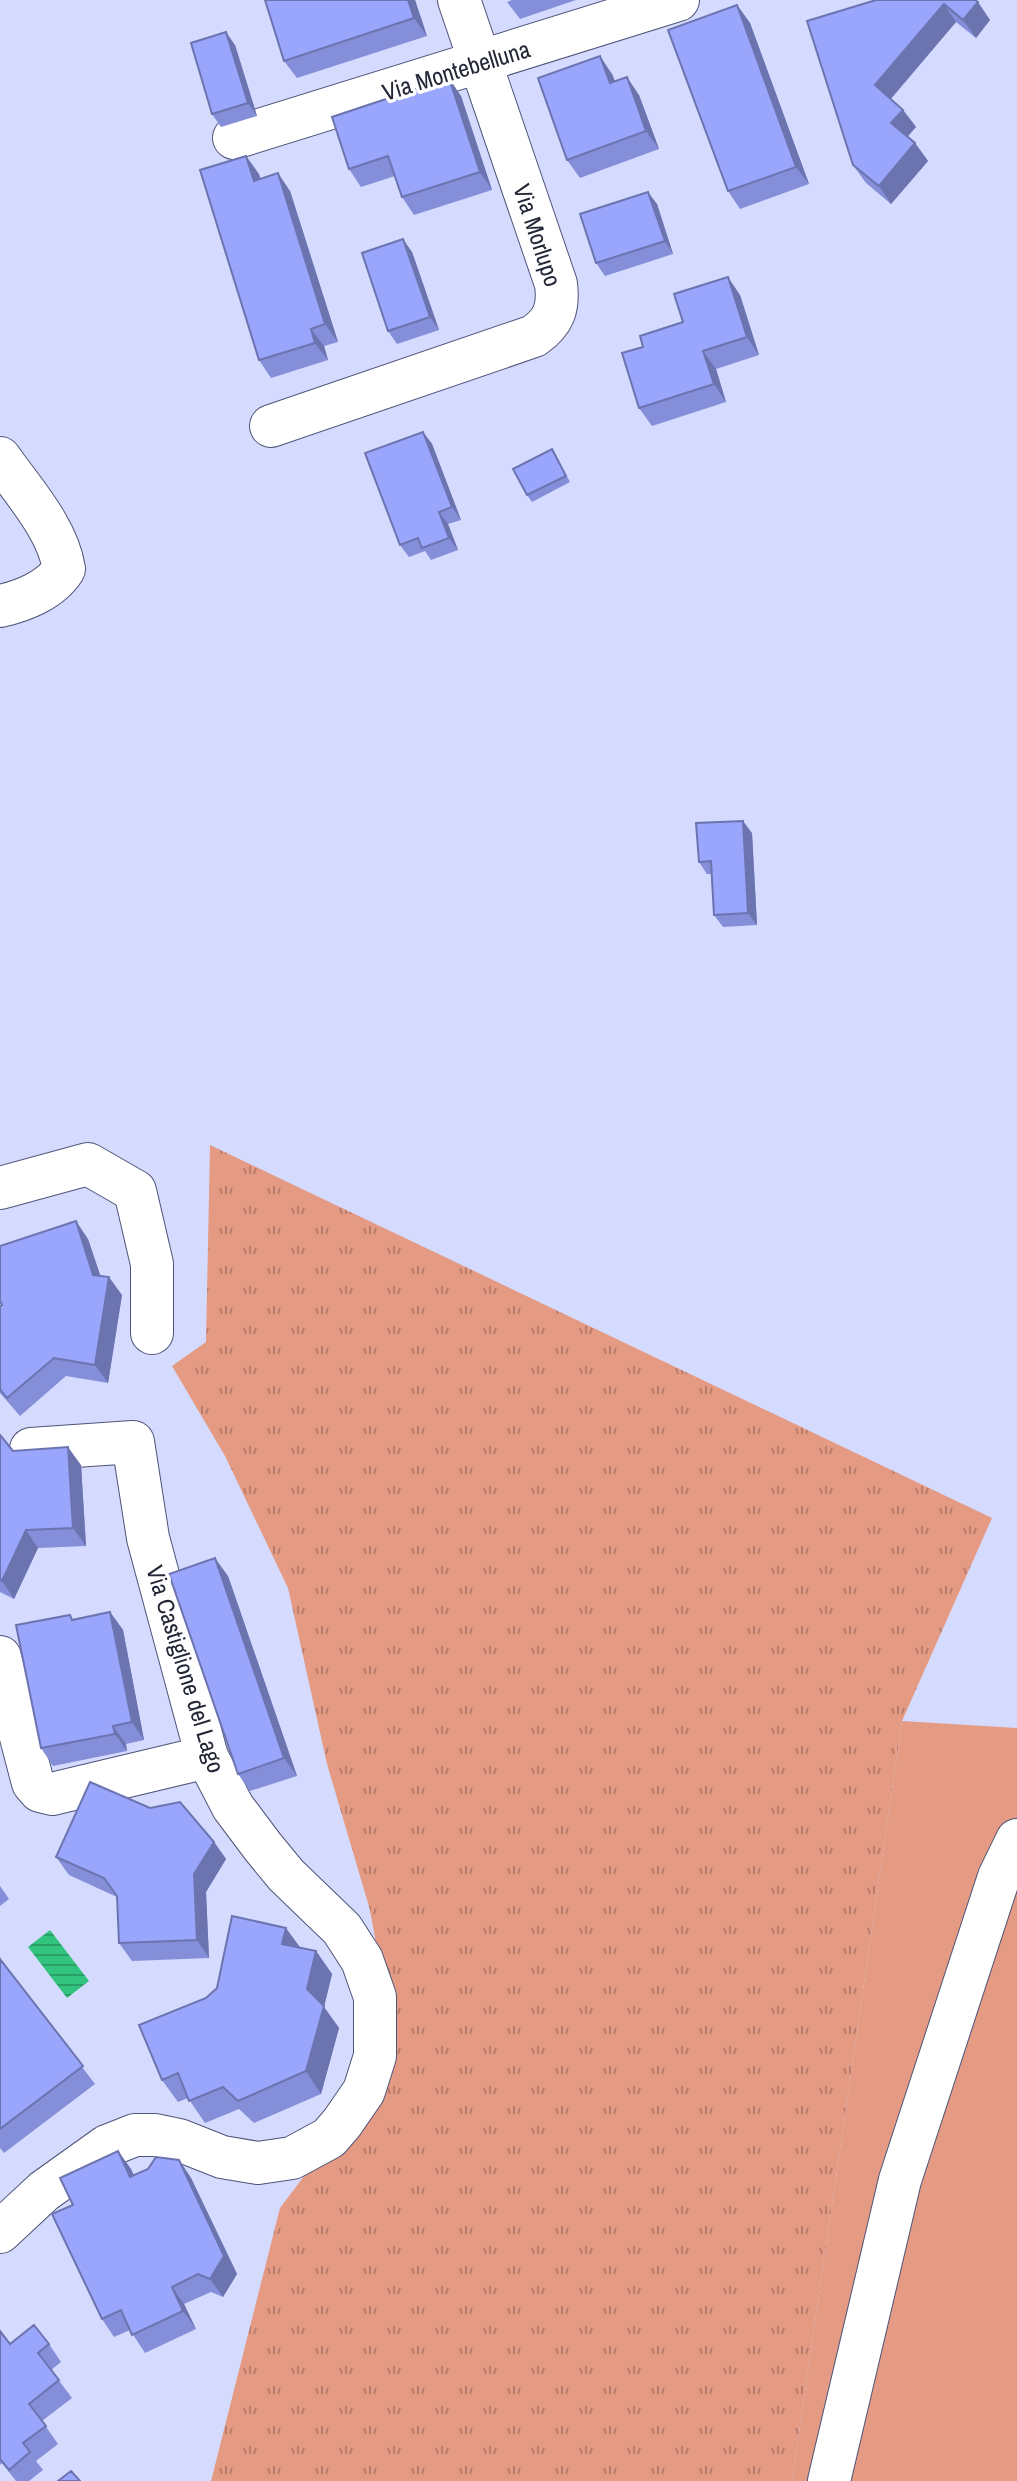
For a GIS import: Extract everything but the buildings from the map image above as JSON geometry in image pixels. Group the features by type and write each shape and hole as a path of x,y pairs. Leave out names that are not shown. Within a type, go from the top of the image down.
{"street":[{"name":"Via Morlupo","path":"271,426 534,336 547,327 555,315 558,301 556,284 459,0"},
{"name":"Via Montebelluna","path":"234,138 678,0"},
{"path":"0,458 51,532 61,553 64,569 59,578 45,588 0,606"},
{"path":"0,1188 88,1164 135,1191 152,1264 152,1333"},
{"name":"Via Castiglione del Lago","path":"0,2232 44,2191 118,2140 135,2135 179,2140 222,2157 272,2163 292,2158 329,2138 342,2123 364,2091 371,2074 376,2041 375,1997 362,1960 342,1929 286,1875 263,1847 233,1807 207,1757 148,1538 133,1442 31,1449"},
{"path":"0,1657 33,1783 40,1791 52,1794 207,1757"},
{"path":"829,2481 900,2180 999,1877 1017,1840"}],"green space":[{"path":"210,1145 992,1518 902,1721 792,2481 211,2481 280,2208 396,2054 370,1910 327,1764 288,1588 225,1456 172,1366 206,1342"},
{"path":"902,1721 1017,1728 1017,2481 792,2481"}],"shaded area":[{"path":"50,1930 89,1981 67,1998 28,1947"}]}
